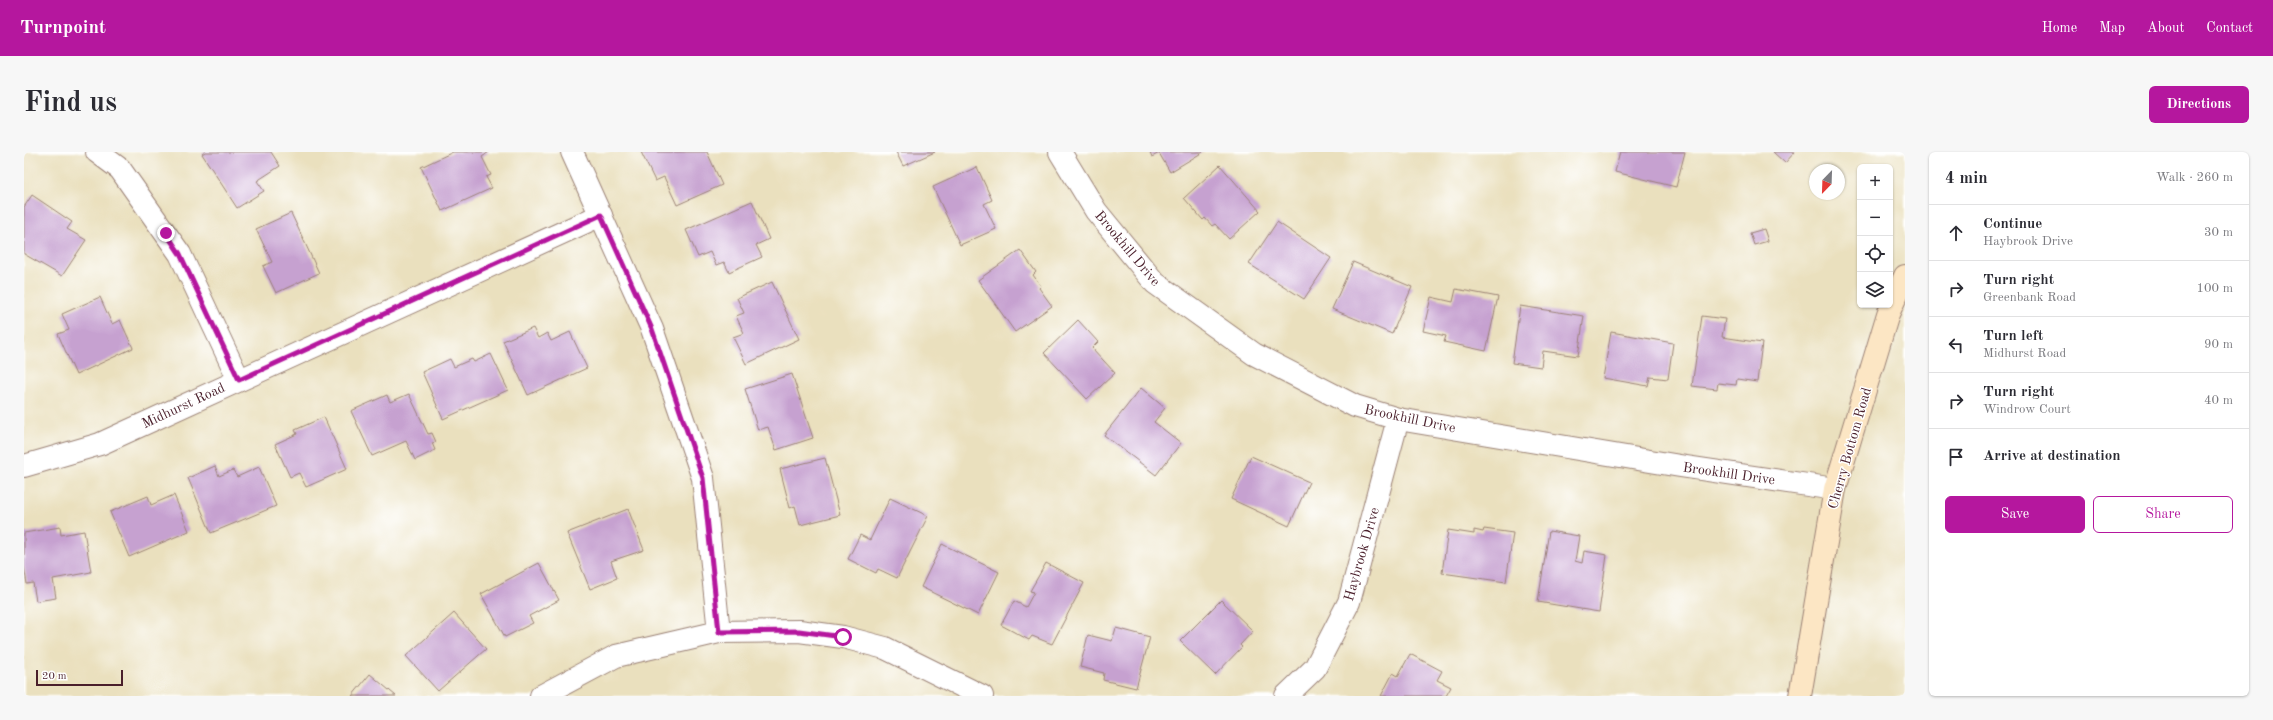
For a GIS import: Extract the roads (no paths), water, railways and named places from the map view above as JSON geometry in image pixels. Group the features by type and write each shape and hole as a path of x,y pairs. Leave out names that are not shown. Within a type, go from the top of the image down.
{"main road":[{"name":"Cherry Bottom Road","path":"1800,696 1835,489 1888,314 1905,276"}],"street":[{"path":"97,152 120,169 180,254 239,380"},
{"path":"572,152 652,329 703,478 719,632"},
{"name":"Brookhill Drive","path":"1060,152 1096,211 1155,283 1254,354 1355,406 1398,419 1680,466 1835,489"},
{"name":"Midhurst Road","path":"24,466 100,444 601,215"},
{"name":"Haybrook Drive","path":"1286,696 1315,668 1349,602 1398,419"},
{"path":"541,696 616,656 719,632 799,631 843,637 884,648 982,696"}]}
